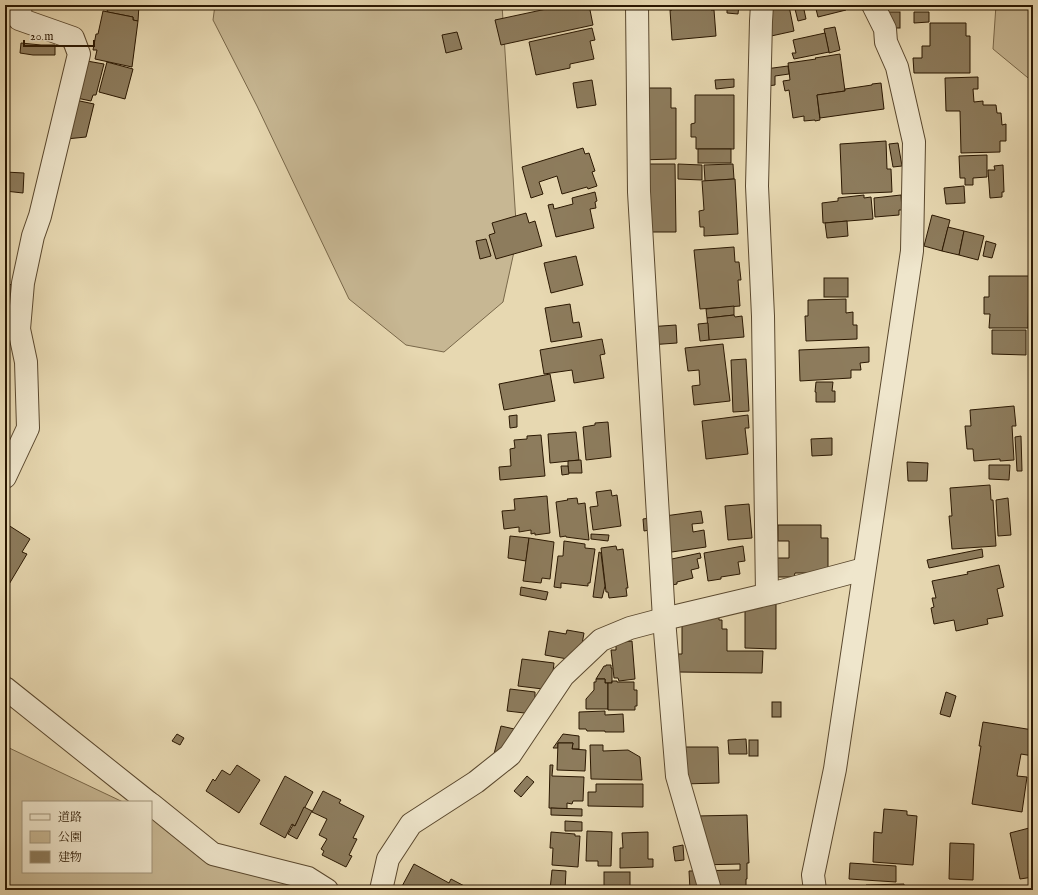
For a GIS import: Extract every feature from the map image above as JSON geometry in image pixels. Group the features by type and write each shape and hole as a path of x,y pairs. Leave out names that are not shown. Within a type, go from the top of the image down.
{"street":[{"path":"5,477 28,428 26,362 19,329 22,284 80,54 73,38 19,19 21,5"},
{"path":"637,5 638,192 664,619 677,776 710,890"},
{"path":"762,5 757,186 763,316 767,594"},
{"path":"815,890 814,875 835,769 912,251 914,142 897,67 886,42 885,29 874,5"},
{"path":"381,890 388,859 411,824 476,782 510,755 563,676 601,640 630,628 778,592 864,569"},
{"path":"5,688 147,801"},
{"path":"152,805 213,854 308,878 327,890"}],"green space":[{"path":"215,5 502,5 517,238 503,302 444,352 406,345 349,299 257,106 213,20"},
{"path":"996,5 1033,5 1033,82 993,49"},
{"path":"5,746 121,801 22,801 22,873 152,873 152,815 309,890 5,890"}],"building":[{"path":"103,5 139,5 138,21 133,20 133,17 107,12 108,6"},
{"path":"565,5 589,5 593,25 501,45 495,20"},
{"path":"672,5 710,5 711,10 714,10 716,36 672,40 670,10 672,10"},
{"path":"727,5 739,5 738,14 727,13"},
{"path":"794,5 803,5 806,19 798,21"},
{"path":"815,5 844,5 846,10 818,17"},
{"path":"885,5 923,5 923,7 885,7"},
{"path":"789,6 794,31 762,38 756,13"},
{"path":"103,11 133,17 133,20 138,21 132,67 95,59 97,50 93,50"},
{"path":"887,12 900,12 900,28 887,28"},
{"path":"914,12 929,12 929,22 914,23"},
{"path":"930,23 966,23 966,36 970,36 970,73 914,73 913,58 922,58 922,46 930,46"},
{"path":"835,27 840,50 829,53 824,29"},
{"path":"592,28 595,40 590,41 594,59 570,64 570,68 536,75 529,42"},
{"path":"457,32 462,49 446,53 442,35"},
{"path":"825,33 829,52 794,59 792,53 796,53 793,40"},
{"path":"21,43 55,45 55,55 33,55 20,53"},
{"path":"840,54 845,91 817,95 820,120 804,121 804,116 793,118 789,90 785,91 783,81 790,80 788,63"},
{"path":"87,61 104,64 96,95 93,95 91,101 72,97"},
{"path":"107,62 133,69 125,99 99,92"},
{"path":"788,66 789,74 775,76 775,85 760,87 758,70"},
{"path":"978,77 978,89 973,89 974,102 983,101 983,105 996,105 997,113 1001,113 1002,125 1006,124 1006,141 1000,141 1000,152 961,153 960,111 946,111 945,78"},
{"path":"734,79 734,87 716,89 715,80"},
{"path":"592,80 596,105 577,108 573,83"},
{"path":"881,83 884,109 820,118 817,95 845,91 845,89"},
{"path":"635,88 671,88 671,108 676,108 676,159 637,160"},
{"path":"695,95 734,95 734,149 696,149 696,137 691,137 691,124 695,123"},
{"path":"75,100 94,104 86,137 66,139"},
{"path":"886,141 887,169 891,169 892,192 842,194 840,144"},
{"path":"898,143 902,166 893,167 889,144"},
{"path":"583,148 585,154 589,153 595,171 592,172 597,186 588,189 587,187 562,194 557,176 539,182 543,194 531,198 522,167"},
{"path":"698,149 731,149 731,163 698,163"},
{"path":"987,155 987,177 973,178 973,185 965,185 965,178 960,178 959,156"},
{"path":"643,164 675,164 676,232 643,232"},
{"path":"678,164 702,165 702,180 678,179"},
{"path":"733,164 734,179 705,181 704,165"},
{"path":"1003,165 1004,192 1002,192 1002,197 990,198 988,170 995,170 994,166"},
{"path":"5,172 24,173 23,193 5,191"},
{"path":"735,179 738,234 704,236 704,227 700,227 699,211 704,210 702,181"},
{"path":"964,186 965,203 946,204 944,188"},
{"path":"595,192 597,201 595,202 596,208 590,209 594,228 556,237 548,205 553,204 554,209 573,204 572,198"},
{"path":"864,195 864,198 871,197 873,219 823,223 822,203 838,201 838,198"},
{"path":"901,195 902,210 899,210 899,215 875,217 874,198"},
{"path":"526,213 529,223 535,221 542,246 496,259 489,235 495,233 492,223"},
{"path":"932,215 950,220 942,251 924,246"},
{"path":"847,221 848,236 827,238 825,223"},
{"path":"948,227 964,231 959,255 942,251"},
{"path":"964,231 984,236 978,260 959,255"},
{"path":"486,239 491,256 480,259 476,241"},
{"path":"986,241 996,244 992,258 983,256"},
{"path":"734,247 735,262 739,262 741,280 738,280 740,306 700,309 694,250"},
{"path":"576,256 583,285 551,293 544,263"},
{"path":"989,276 1029,276 1028,328 989,328 990,314 984,314 984,297 989,297"},
{"path":"824,278 848,278 848,297 824,297"},
{"path":"5,284 25,286 23,307 5,305"},
{"path":"846,299 846,313 853,312 853,325 857,325 857,339 806,341 805,316 808,316 808,300"},
{"path":"570,304 573,323 579,322 582,337 551,342 545,308"},
{"path":"734,306 734,315 707,318 706,309"},
{"path":"7,307 24,309 22,327 5,325"},
{"path":"734,315 735,317 742,316 744,337 709,340 707,318"},
{"path":"708,323 709,340 700,341 698,324"},
{"path":"676,325 677,343 649,345 647,327"},
{"path":"992,330 1026,330 1026,355 992,354"},
{"path":"602,339 605,354 600,355 604,378 574,383 572,370 544,374 540,350"},
{"path":"723,344 730,401 694,405 692,386 700,385 699,370 688,371 685,348"},
{"path":"869,347 869,362 860,363 861,370 851,370 851,378 800,381 799,350"},
{"path":"746,359 749,411 733,412 731,360"},
{"path":"550,374 555,401 504,410 499,384"},
{"path":"816,382 833,382 832,391 835,391 835,402 816,402"},
{"path":"1014,406 1016,426 1012,426 1014,460 1000,461 1000,459 974,461 973,449 967,449 965,426 971,426 970,410"},
{"path":"517,415 517,427 510,428 509,416"},
{"path":"748,415 749,428 745,428 748,454 706,459 702,421"},
{"path":"608,422 611,457 586,460 583,427 595,425 595,423"},
{"path":"576,432 579,460 550,463 548,434"},
{"path":"541,435 545,476 500,480 499,467 511,466 510,449 515,448 514,440 527,439 527,436"},
{"path":"1021,436 1022,471 1017,471 1015,437"},
{"path":"832,438 832,455 812,456 811,439"},
{"path":"581,460 582,473 568,473 568,461"},
{"path":"907,462 928,463 927,481 908,481"},
{"path":"989,465 1010,465 1009,480 989,479"},
{"path":"561,466 568,466 569,474 562,475"},
{"path":"990,485 991,500 993,500 996,546 952,549 949,516 952,516 950,488"},
{"path":"611,490 612,496 617,495 621,526 593,530 590,507 598,506 596,492"},
{"path":"547,496 550,533 535,535 535,533 531,534 531,530 519,532 519,527 504,529 502,511 515,510 514,499"},
{"path":"577,498 578,504 585,503 589,540 566,536 560,537 556,502"},
{"path":"1008,498 1011,535 998,536 996,500"},
{"path":"749,504 752,538 728,540 725,506"},
{"path":"701,511 703,523 692,524 693,532 704,530 706,547 658,554 655,529 644,531 643,519"},
{"path":"5,523 30,539 22,552 27,554 5,591"},
{"path":"778,525 821,525 821,538 828,538 828,568 806,574 795,573 794,577 768,577 767,558 789,558 789,541 778,541"},
{"path":"591,534 609,535 608,541 591,539"},
{"path":"510,536 529,538 526,561 508,558"},
{"path":"529,538 554,542 550,579 542,578 541,583 523,581"},
{"path":"564,541 585,544 585,548 595,549 590,583 588,583 588,586 561,583 561,588 554,587 558,556 563,556"},
{"path":"616,546 617,550 623,549 628,588 626,588 627,596 609,598 608,592 606,592 601,548"},
{"path":"743,546 745,561 738,562 740,574 708,581 704,553"},
{"path":"982,549 983,557 929,568 927,560"},
{"path":"599,552 601,553 605,586 602,598 593,597"},
{"path":"700,553 701,558 697,559 699,568 691,570 693,578 677,582 677,584 658,588 653,563"},
{"path":"999,565 1004,587 997,589 1003,616 987,619 988,624 956,631 954,620 934,624 931,608 934,607 932,598 936,598 932,581 968,574 967,572"},
{"path":"521,587 548,592 546,600 520,595"},
{"path":"745,597 776,598 776,649 745,648"},
{"path":"718,600 719,620 722,620 722,629 727,629 727,651 763,651 762,673 678,672 678,654 682,654 682,614"},
{"path":"567,630 584,633 579,661 545,655 549,631 566,634"},
{"path":"632,641 635,679 619,681 618,678 614,678 611,650 616,650 616,643"},
{"path":"522,659 554,663 551,690 518,686"},
{"path":"606,665 611,665 612,668 612,683 605,683 605,679 596,679"},
{"path":"596,679 605,679 605,683 608,683 608,709 586,709 586,699 594,690 594,682 596,682"},
{"path":"612,681 634,682 634,690 637,690 637,706 635,706 635,710 608,710 608,683 612,683"},
{"path":"510,689 535,692 535,698 544,699 542,715 507,711"},
{"path":"946,692 956,696 950,717 940,714"},
{"path":"772,702 781,702 781,717 772,717"},
{"path":"605,711 605,715 623,714 624,732 587,731 586,729 579,729 579,712"},
{"path":"983,722 1033,730 1033,756 1021,754 1017,776 1027,777 1022,812 972,804 981,746 979,746"},
{"path":"501,726 523,731 494,754"},
{"path":"177,734 184,738 180,745 172,741"},
{"path":"563,734 579,736 579,749 572,749 573,743 558,743 558,748 553,748"},
{"path":"746,739 747,754 729,754 728,740"},
{"path":"749,740 758,740 758,756 749,756"},
{"path":"558,743 573,743 572,749 586,750 585,771 557,770"},
{"path":"590,745 603,745 603,751 628,750 640,757 642,780 591,779"},
{"path":"682,747 718,747 719,783 683,784"},
{"path":"237,765 260,780 239,813 206,791 213,779 215,781 222,770 230,775"},
{"path":"550,765 553,765 552,776 584,777 583,801 573,801 572,804 567,803 567,809 549,808"},
{"path":"285,776 313,792 295,826 292,824 285,838 260,824"},
{"path":"527,776 534,782 521,797 514,791"},
{"path":"596,784 643,784 643,807 588,806 588,792 596,792"},
{"path":"323,791 341,800 339,803 364,816 353,838 357,839 349,855 352,856 346,867 322,855 324,851 321,849 327,839 319,835 327,819 312,812"},
{"path":"304,807 312,811 297,839 288,834 293,825 295,826"},
{"path":"551,808 582,809 582,816 551,815"},
{"path":"884,809 907,811 907,815 917,816 913,865 873,862 874,832 882,833"},
{"path":"747,815 749,863 747,863 746,890 690,890 689,871 740,870 740,864 698,865 696,816"},
{"path":"565,821 582,822 582,831 565,831"},
{"path":"1033,827 1033,877 1020,879 1010,833"},
{"path":"587,831 612,832 611,866 598,866 598,861 586,861"},
{"path":"551,832 575,834 575,836 580,836 578,867 552,865 553,848 550,848"},
{"path":"648,832 648,859 653,859 653,867 620,868 620,848 623,848 622,833"},
{"path":"950,843 974,844 973,880 949,879"},
{"path":"683,845 684,860 675,861 673,847"},
{"path":"850,863 896,866 896,882 849,879"},
{"path":"414,864 449,883 451,879 472,890 400,890"},
{"path":"552,870 566,871 565,890 550,890"},
{"path":"604,872 630,872 630,890 604,890"},
{"path":"904,884 904,890 866,890 866,885"}]}
